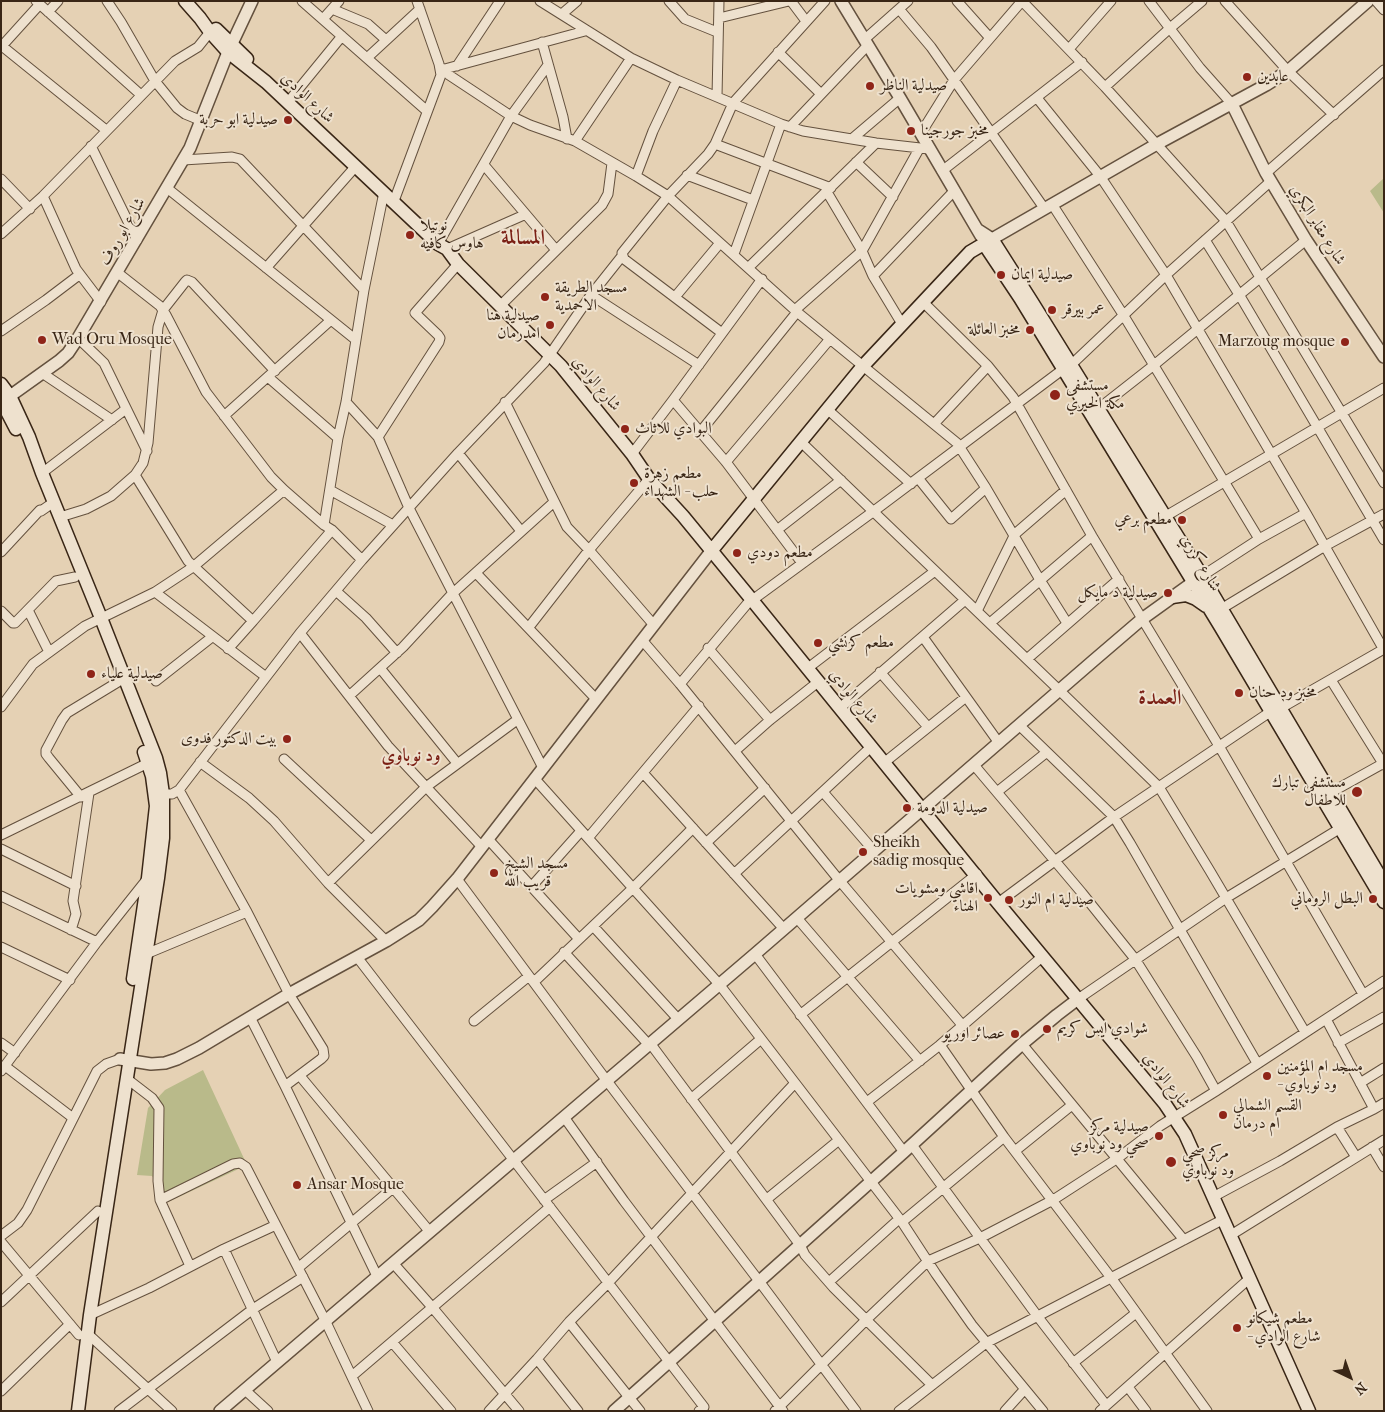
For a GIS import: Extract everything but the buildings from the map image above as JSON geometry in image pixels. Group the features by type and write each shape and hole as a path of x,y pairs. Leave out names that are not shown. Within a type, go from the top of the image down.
{"main road":[{"path":"185,1 230,47"},
{"path":"200,18 210,32 230,47"},
{"name":"شارع الوادي","path":"230,47 443,247 550,354 632,454 648,479 712,550 818,682 977,874 998,903 1134,1065 1174,1117 1184,1134 1309,1411"},
{"path":"712,550 862,367 970,252 988,241"},
{"name":"شارع كرري","path":"988,241 1215,608 1344,827 1384,902"},
{"name":"شارع كرري","path":"1067,367 1098,408 1166,516 1197,579"},
{"path":"1,384 4,400 50,503 60,517 159,794 124,1060 126,1078 90,1315 83,1335 78,1411"},
{"path":"4,400 29,437 75,576 97,620 156,758 160,773 159,794 163,838 146,954 124,1060 98,1211 83,1335 70,1411"},
{"path":"1172,597 1186,595 1215,608"},
{"name":"شارع كرري","path":"1276,710 1330,793 1344,827 1380,868 1384,883"}],"street":[{"path":"48,12 58,1"},
{"path":"107,1 155,81 177,108 185,114 202,121"},
{"name":"شارع ابو روف","path":"4,400 68,353 101,302 190,148 230,47 252,1"},
{"path":"302,1 427,111"},
{"path":"323,19 339,1"},
{"path":"457,66 500,1"},
{"path":"540,1 585,31 631,58 677,80 781,124 803,131 924,149"},
{"path":"562,14 577,1"},
{"path":"669,1 685,19 717,32"},
{"path":"717,97 719,1"},
{"path":"719,18 790,1 806,21"},
{"path":"159,794 172,794 179,790 300,633 362,560 505,402 544,363 622,256 623,250 668,196 708,154 715,144 733,103 825,1"},
{"path":"841,1 921,133 924,149 942,171 978,230 988,241 1157,144 1266,85 1288,71 1368,1"},
{"path":"790,127 867,42 908,1"},
{"path":"957,1 990,38"},
{"path":"921,133 954,80 1022,1 1082,62 1226,221 1384,483"},
{"path":"1069,49 1111,1"},
{"path":"1149,1 1169,29 1232,104"},
{"path":"1105,87 1202,1"},
{"path":"1225,1 1288,71 1334,115"},
{"path":"1376,1 1384,10"},
{"path":"106,130 3,42 38,3 141,96"},
{"path":"367,58 418,5 443,70 511,116 571,140 668,196 796,311 960,447 1015,534 1040,580 1067,623"},
{"path":"332,9 368,24 386,40"},
{"path":"899,9 925,39 990,133 1048,206 1124,316 1259,539"},
{"path":"443,70 585,31"},
{"path":"1,234 43,196 174,61 198,46 210,32"},
{"path":"288,102 342,36"},
{"path":"542,42 571,140"},
{"path":"778,52 821,94"},
{"path":"571,140 631,58"},
{"path":"942,171 1082,62"},
{"path":"443,247 511,116 548,65"},
{"path":"394,201 443,70"},
{"path":"680,684 708,648 752,600 1067,367 1226,221 1269,177 1384,70"},
{"path":"636,176 653,131 677,80"},
{"path":"853,138 900,98"},
{"path":"998,903 1054,860 1219,746 1276,710 1384,649 1166,275 1100,176 1037,98"},
{"name":"شارع مقابر البكري","path":"1232,104 1269,177 1306,240 1384,358"},
{"path":"734,254 781,124"},
{"path":"749,267 876,143"},
{"path":"715,144 767,163 829,190 862,251 873,276 902,324"},
{"path":"91,146 137,240"},
{"path":"701,432 796,311 862,251 893,197 924,149"},
{"path":"183,160 236,157 364,290"},
{"path":"856,162 893,197"},
{"path":"500,306 602,205 608,194 612,163"},
{"path":"484,165 524,215 556,250"},
{"path":"266,268 356,166"},
{"path":"687,176 753,200"},
{"path":"1,179 30,209"},
{"path":"167,188 356,340"},
{"path":"873,276 954,191"},
{"path":"324,525 364,290 384,192"},
{"path":"43,196 79,275 101,302"},
{"path":"443,247 524,215"},
{"path":"1205,240 1384,540"},
{"path":"1098,408 1240,296 1306,240"},
{"path":"675,297 720,243"},
{"path":"622,256 722,332"},
{"path":"378,437 439,342 440,338 438,335 415,313 458,264"},
{"path":"118,273 164,310 203,388 271,477 332,530 362,560"},
{"path":"1,331 79,275"},
{"path":"632,454 762,279"},
{"path":"60,517 86,509 110,496 135,475 143,463 147,451 158,332 164,310 185,282 190,281 272,374 338,438"},
{"path":"591,296 699,365"},
{"path":"924,302 1004,384 1092,536 1219,746 1363,994"},
{"path":"224,416 332,320"},
{"path":"78,338 104,364 147,451"},
{"path":"726,462 830,340"},
{"path":"934,424 988,366"},
{"path":"42,373 112,420"},
{"path":"1166,516 1384,388"},
{"path":"673,400 726,462 802,563"},
{"path":"346,402 378,437 409,508 516,720 543,768"},
{"path":"505,402 567,527 653,624"},
{"path":"827,408 914,481 951,519 986,488"},
{"path":"42,473 126,409"},
{"path":"800,441 1159,787 1305,1032"},
{"path":"458,453 521,530"},
{"path":"135,475 193,567 253,621"},
{"path":"528,627 648,479"},
{"path":"777,530 841,480"},
{"path":"1,707 29,667 77,631 154,592 193,567 284,490"},
{"path":"330,490 394,525"},
{"path":"977,612 1015,534 1066,490"},
{"path":"349,696 397,653 452,594 554,502"},
{"path":"1,552 40,510 50,503"},
{"path":"220,1411 784,930 1142,619 1197,579 1259,539 1306,513"},
{"path":"1215,608 1384,514"},
{"path":"228,649 332,530"},
{"path":"990,623 1092,536"},
{"path":"1,1236 18,1223 28,1210 97,1071 110,1061 124,1060 151,1064 165,1063 177,1059 289,994 386,941 423,916 457,878 712,550"},
{"path":"808,668 935,571"},
{"path":"476,573 596,699"},
{"path":"1,611 14,623 56,581 75,576"},
{"path":"1027,659 1119,579"},
{"path":"336,591 366,618 397,653"},
{"path":"154,592 266,677"},
{"path":"840,708 965,600"},
{"path":"28,610 49,652"},
{"path":"300,633 388,746 426,787 532,886 579,939"},
{"path":"922,636 999,743"},
{"path":"156,681 212,637"},
{"path":"642,640 962,1026"},
{"path":"708,648 770,720"},
{"path":"380,668 457,763"},
{"path":"880,672 928,727"},
{"path":"1330,793 1383,764 1331,680"},
{"path":"71,930 76,914 73,901 85,795 49,758 46,750 67,713 118,682"},
{"path":"735,751 818,682"},
{"path":"885,762 966,697"},
{"path":"588,838 644,774 698,706"},
{"path":"328,883 426,787 516,720"},
{"path":"1020,726 1114,818 1257,1062"},
{"path":"734,874 872,746"},
{"path":"997,792 1046,752"},
{"path":"284,759 371,840"},
{"path":"200,762 249,798 274,821 328,883 386,941"},
{"path":"1,835 148,763"},
{"path":"974,765 1135,959 1192,1049 1216,1091"},
{"path":"644,774 784,930"},
{"path":"534,779 719,984 901,1220 941,1282 986,1343 1042,1411"},
{"path":"706,843 765,788"},
{"path":"179,790 247,912 289,994 324,1053 321,1059 285,1086"},
{"path":"823,792 874,851"},
{"path":"614,1411 908,1149 1022,1044 1057,1015 1180,928 1344,827"},
{"path":"474,1021 532,979 579,939 693,828"},
{"path":"532,886 582,831"},
{"path":"1,849 76,886"},
{"path":"800,1015 977,874"},
{"path":"73,1118 3,1069 97,942 148,878"},
{"path":"457,878 607,1081 856,1411"},
{"path":"1,896 97,942"},
{"path":"146,954 247,912"},
{"path":"797,918 920,1061"},
{"path":"593,926 678,1019"},
{"path":"1,947 70,980"},
{"path":"564,952 649,1044 767,1199 805,1255 866,1320 932,1385"},
{"path":"755,954 867,1102 944,1188 1073,1363 1103,1408 1250,1278"},
{"path":"867,1102 940,1045 1043,956"},
{"path":"357,957 704,1410"},
{"path":"564,1117 779,1409 866,1320 928,1261 980,1238 1053,1200 1118,1158 1160,1126 1384,981"},
{"path":"250,1017 377,1276"},
{"path":"1338,1043 1384,1017"},
{"path":"1326,1019 1374,1109"},
{"path":"690,1099 761,1039"},
{"path":"1,1043 14,1053"},
{"path":"1022,1044 1184,1240"},
{"path":"940,1045 1004,1137 1112,1278 1164,1354 1207,1411"},
{"path":"1360,1083 1384,1068"},
{"path":"300,1076 430,1232"},
{"path":"126,1078 148,1094 159,1108 158,1181 160,1200 190,1266"},
{"path":"489,1411 537,1360 569,1322 796,1083"},
{"path":"1213,1197 1280,1161 1337,1127 1384,1103"},
{"path":"1015,1151 1072,1105"},
{"path":"1337,1127 1356,1157"},
{"path":"829,1282 901,1220 944,1188 1004,1137"},
{"path":"767,1199 839,1140"},
{"path":"1231,1236 1384,1140"},
{"path":"1372,1147 1384,1167"},
{"path":"352,1376 597,1162"},
{"path":"160,1200 233,1164 240,1163 246,1167 325,1320 368,1411"},
{"path":"298,1268 394,1187"},
{"path":"1,1302 98,1211"},
{"path":"899,1411 986,1343 1224,1220"},
{"path":"90,1315 276,1225"},
{"path":"1,1242 70,1324 172,1411"},
{"path":"224,1249 277,1362"},
{"path":"393,1263 519,1411"},
{"path":"119,1411 253,1309 303,1277"},
{"path":"1073,1363 1136,1313"},
{"path":"569,1322 640,1411"},
{"path":"1,1391 70,1324"},
{"path":"392,1342 451,1411"},
{"path":"537,1360 578,1411"},
{"path":"1128,1387 1146,1411"},
{"path":"244,1390 268,1411"},
{"path":"1005,1411 1024,1390"}],"green space":[{"path":"1384,178 1384,213 1370,191"},
{"path":"203,1070 247,1165 168,1202 152,1176 137,1175 148,1108 165,1090"}],"place":[{"name":"عابدين","path":"1247,77"},
{"name":"صيدلية الناظر","path":"870,86"},
{"name":"صيدلية ابو حربة","path":"288,120"},
{"name":"مخبز جورجينا","path":"911,131"},
{"name":"نوتيلا هاوس كافيه","path":"410,235"},
{"name":"صيدلية ايمان","path":"1001,275"},
{"name":"مسجد الطريقة الاحمدية","path":"545,297"},
{"name":"عمر بيرقر","path":"1052,310"},
{"name":"صيدلية هنا امدرمان","path":"550,325"},
{"name":"مخبز العائلة","path":"1030,330"},
{"name":"Wad Oru Mosque","path":"42,340"},
{"name":"Marzoug mosque","path":"1345,342"},
{"name":"مستشفى مكة الخيري","path":"1055,395"},
{"name":"البوادي للاثاث","path":"625,429"},
{"name":"مطعم زهرة حلب - الشهداء","path":"634,483"},
{"name":"مطعم برعي","path":"1182,520"},
{"name":"مطعم دودي","path":"737,553"},
{"name":"صيدلية د مايكل","path":"1168,593"},
{"name":"مطعم كرنشي","path":"818,643"},
{"name":"صيدلية علياء","path":"91,674"},
{"name":"مخبز ود حنان","path":"1239,693"},
{"name":"بيت الدكتور فدوى","path":"287,739"},
{"name":"مستشفى تبارك للاطفال","path":"1357,792"},
{"name":"صيدلية الدومة","path":"907,808"},
{"name":"Sheikh sadig mosque","path":"863,852"},
{"name":"مسجد الشيخ قريب الله","path":"494,873"},
{"name":"اقاشي ومشويات الهناء","path":"988,898"},
{"name":"البطل الروماني","path":"1373,899"},
{"name":"صيدلية ام النور","path":"1009,900"},
{"name":"شوادي ايس كريم","path":"1047,1029"},
{"name":"عصائر اوريو","path":"1015,1034"},
{"name":"مسجد ام المؤمنين - ود نوباوي","path":"1267,1076"},
{"name":"القسم الشمالي ام درمان","path":"1223,1115"},
{"name":"صيدلية مركز صحي ود نوباوي","path":"1159,1136"},
{"name":"مركز صحي ود نوباوي","path":"1171,1162"},
{"name":"Ansar Mosque","path":"297,1185"},
{"name":"مطعم شيكانو - شارع الوادي","path":"1237,1328"}],"district":[{"name":"المسالمة","path":"523,239"},
{"name":"العمدة","path":"1160,699"},
{"name":"ود نوباوي","path":"411,757"}]}
